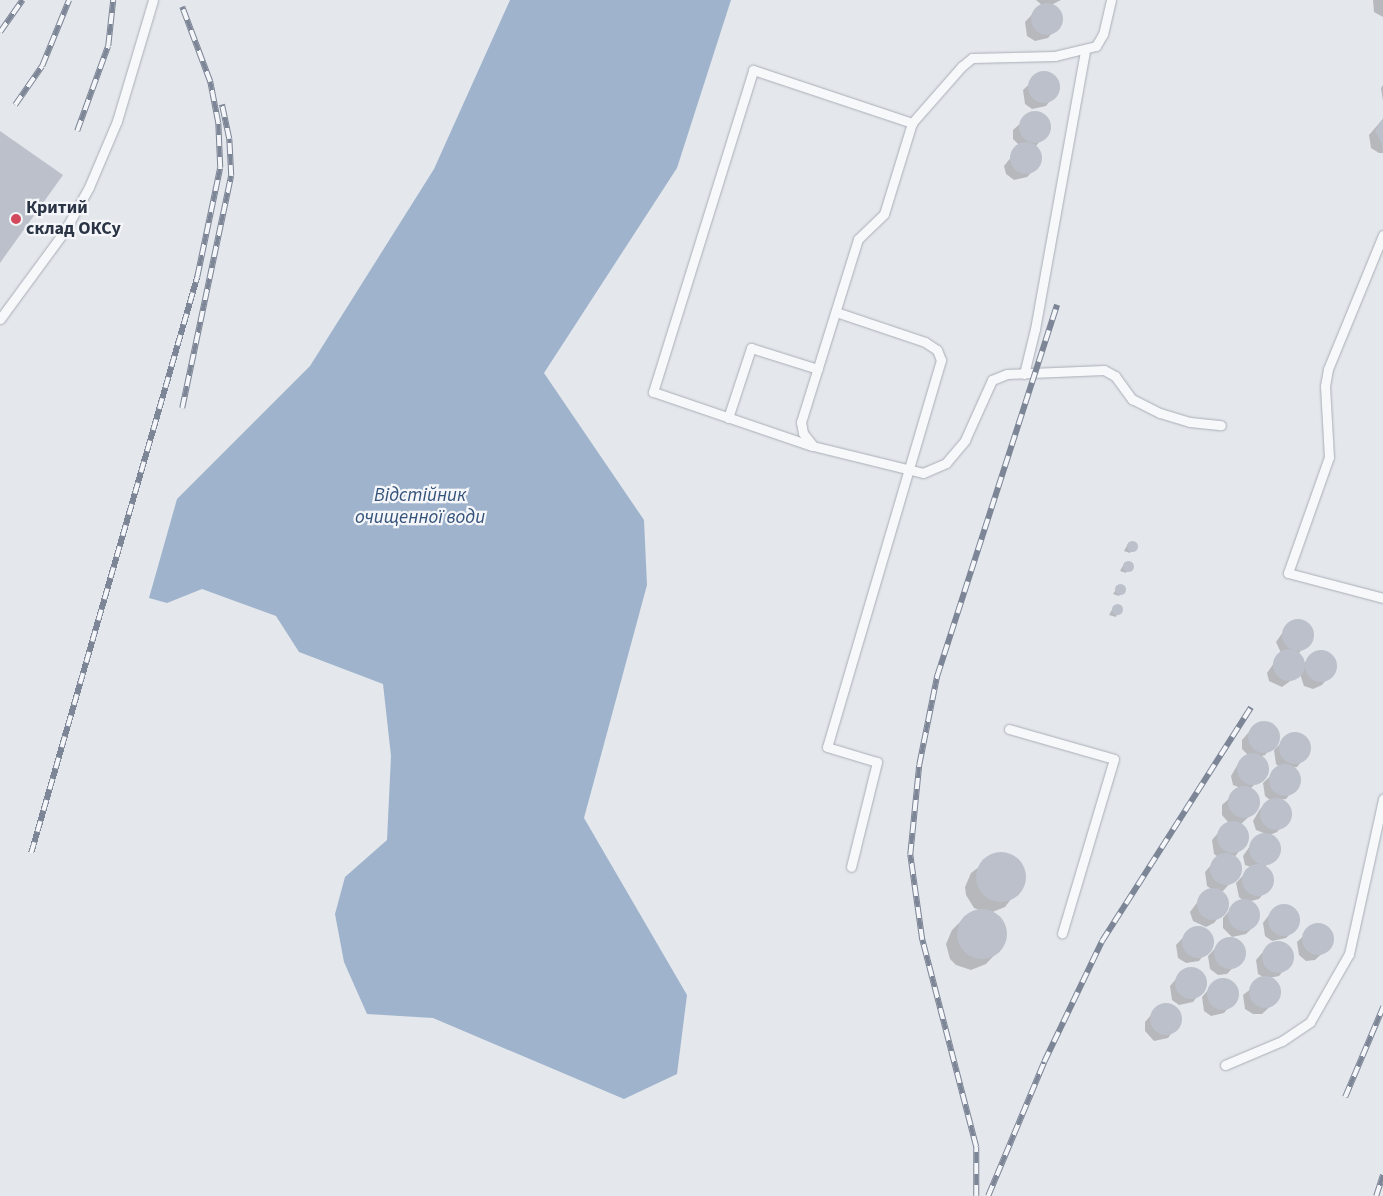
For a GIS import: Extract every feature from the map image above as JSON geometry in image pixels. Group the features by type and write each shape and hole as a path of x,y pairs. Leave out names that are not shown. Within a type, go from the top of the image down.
{"lane":[{"path":"0,319 64,232 89,187 117,122 153,0"},
{"path":"812,446 803,433 801,422 858,239 884,214 912,123 962,66 972,58 1055,56 1085,52 1096,46 1103,34 1111,0"},
{"path":"1024,374 1085,52"},
{"path":"912,123 753,70 653,392 812,446 923,473 946,463 964,440 992,380 1007,374 1104,370 1115,376 1132,399 1160,413 1190,422 1221,426"},
{"path":"1383,235 1328,369 1324,386 1329,457 1288,573 1383,598"},
{"path":"836,312 925,342 937,350 941,360 937,381 911,470 827,747 877,762 850,867"},
{"path":"728,418 751,348 818,369"},
{"path":"1009,728 1114,759 1062,933"},
{"path":"1225,1064 1282,1041 1310,1022 1349,954 1383,799"}],"water":[{"name":"Відстійник очищенної води","path":"510,0 731,0 677,168 544,373 644,520 647,585 584,818 687,995 677,1074 624,1099 433,1018 367,1014 344,962 335,914 345,877 387,840 391,756 383,684 299,652 276,616 202,589 167,603 149,598 177,499 310,366 434,169"}],"building":[{"path":"1047,3 1058,8 1063,19 1058,30 1047,35 1036,30 1031,19 1036,8"},
{"path":"1044,71 1055,76 1060,87 1055,98 1044,103 1033,98 1028,87 1033,76"},
{"path":"1035,111 1046,116 1051,127 1046,138 1035,143 1024,138 1019,127 1024,116"},
{"path":"1383,118 1383,146 1375,131"},
{"name":"Критий склад ОКСу","path":"0,131 63,175 0,263"},
{"path":"1026,142 1037,147 1042,158 1037,169 1026,174 1015,169 1010,158 1015,147"},
{"path":"1132,540 1138,546 1132,552 1126,546"},
{"path":"1128,560 1134,566 1128,572 1122,566"},
{"path":"1120,583 1126,589 1120,595 1114,589"},
{"path":"1117,603 1123,609 1117,615 1111,609"},
{"path":"1298,619 1309,624 1314,635 1309,646 1298,651 1287,646 1282,635 1287,624"},
{"path":"1289,649 1300,654 1305,665 1300,676 1289,681 1278,676 1273,665 1278,654"},
{"path":"1321,650 1332,655 1337,666 1332,677 1321,682 1310,677 1305,666 1310,655"},
{"path":"1264,721 1275,726 1280,737 1275,748 1264,753 1253,748 1248,737 1253,726"},
{"path":"1295,732 1306,737 1311,748 1306,759 1295,764 1284,759 1279,748 1284,737"},
{"path":"1253,753 1264,758 1269,769 1264,780 1253,785 1242,780 1237,769 1242,758"},
{"path":"1285,764 1296,769 1301,780 1296,791 1285,796 1274,791 1269,780 1274,769"},
{"path":"1244,786 1255,791 1260,802 1255,813 1244,818 1233,813 1228,802 1233,791"},
{"path":"1276,798 1287,803 1292,814 1287,825 1276,830 1265,825 1260,814 1265,803"},
{"path":"1233,821 1244,826 1249,837 1244,848 1233,853 1222,848 1217,837 1222,826"},
{"path":"1265,833 1276,838 1281,849 1276,860 1265,865 1254,860 1249,849 1254,838"},
{"path":"996,852 1006,852 1019,859 1026,872 1026,882 1019,895 1006,902 996,902 987,898 980,891 976,882 976,872 980,863 987,856"},
{"path":"1226,853 1237,858 1242,869 1237,880 1226,885 1215,880 1210,869 1215,858"},
{"path":"1258,864 1269,869 1274,880 1269,891 1258,896 1247,891 1242,880 1247,869"},
{"path":"1213,888 1224,893 1229,904 1224,915 1213,920 1202,915 1197,904 1202,893"},
{"path":"1244,899 1255,904 1260,915 1255,926 1244,931 1233,926 1228,915 1233,904"},
{"path":"1284,904 1295,909 1300,920 1295,931 1284,936 1273,931 1268,920 1273,909"},
{"path":"977,909 987,909 1000,916 1007,929 1007,939 1000,952 987,959 977,959 968,955 961,948 957,939 957,929 961,920 968,913"},
{"path":"1318,923 1329,928 1334,939 1329,950 1318,955 1307,950 1302,939 1307,928"},
{"path":"1198,926 1209,931 1214,942 1209,953 1198,958 1187,953 1182,942 1187,931"},
{"path":"1230,937 1241,942 1246,953 1241,964 1230,969 1219,964 1214,953 1219,942"},
{"path":"1278,941 1289,946 1294,957 1289,968 1278,973 1267,968 1262,957 1267,946"},
{"path":"1191,967 1202,972 1207,983 1202,994 1191,999 1180,994 1175,983 1180,972"},
{"path":"1265,976 1276,981 1281,992 1276,1003 1265,1008 1254,1003 1249,992 1254,981"},
{"path":"1223,978 1234,983 1239,994 1234,1005 1223,1010 1212,1005 1207,994 1212,983"},
{"path":"1166,1003 1177,1008 1182,1019 1177,1030 1166,1035 1155,1030 1150,1019 1155,1008"}],"railway":[{"path":"0,32 22,0"},
{"path":"15,105 42,66 69,0"},
{"path":"77,131 108,46 113,0"},
{"path":"31,853 197,277 220,168 218,123 210,82 182,7"},
{"path":"182,408 231,176 229,139 222,105"},
{"path":"976,1196 976,1147 922,940 910,855 919,765 937,676 1057,305"},
{"path":"988,1196 1044,1062 1102,941 1251,707"},
{"path":"1345,1097 1383,1007"},
{"path":"1376,1196 1383,1175"}],"place":[{"name":"Критий склад ОКСу","path":"16,219"}]}
